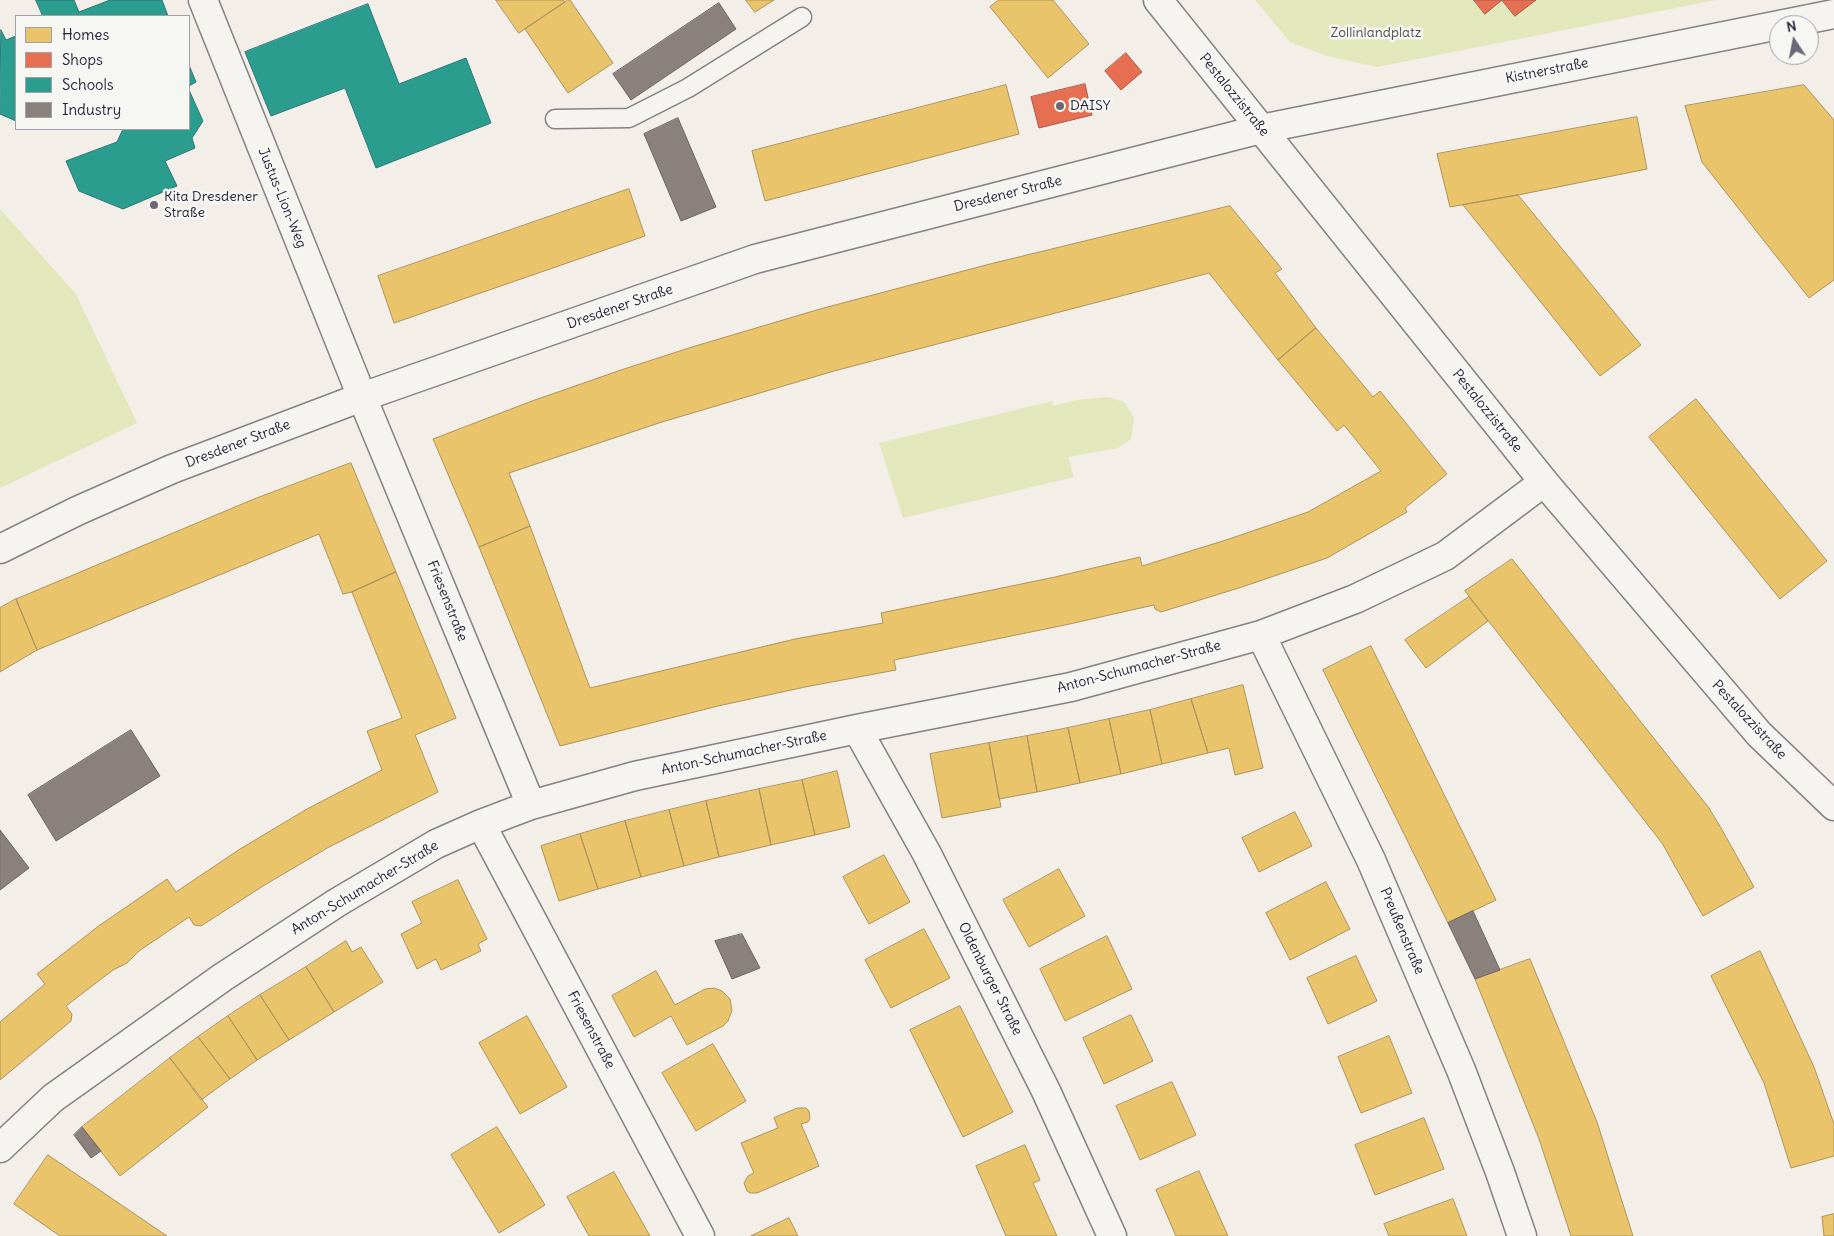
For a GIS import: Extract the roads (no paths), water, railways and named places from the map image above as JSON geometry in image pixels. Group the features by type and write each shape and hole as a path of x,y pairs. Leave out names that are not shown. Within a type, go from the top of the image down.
{"street":[{"name":"Justus-Lion-Weg","path":"202,0 362,397"},
{"name":"Pestalozzistraße","path":"1158,0 1544,482 1759,734 1834,806"},
{"name":"Kistnerstraße","path":"1261,129 1834,14"},
{"name":"Dresdener Straße","path":"0,549 77,511 172,469 362,397 755,259 1261,129"},
{"name":"Friesenstraße","path":"362,397 531,805"},
{"name":"Anton-Schumacher-Straße","path":"0,1148 53,1098 223,977 338,902 436,844 481,824 531,805 635,776 856,729 1071,687 1261,635 1355,600 1445,556 1544,482"},
{"name":"Preußenstraße","path":"1261,635 1375,869 1462,1070 1522,1236"},
{"name":"Oldenburger Straße","path":"856,729 936,872 1046,1091 1112,1236"},
{"name":"Friesenstraße","path":"481,824 700,1236"}],"lane":[{"path":"555,119 629,118 688,88 802,16"}],"place":[{"name":"DAISY","path":"1060,106"},
{"name":"Kita Dresdener Straße","path":"154,205"}],"park label":[{"name":"Zollinlandplatz","path":"1376,33"}]}
